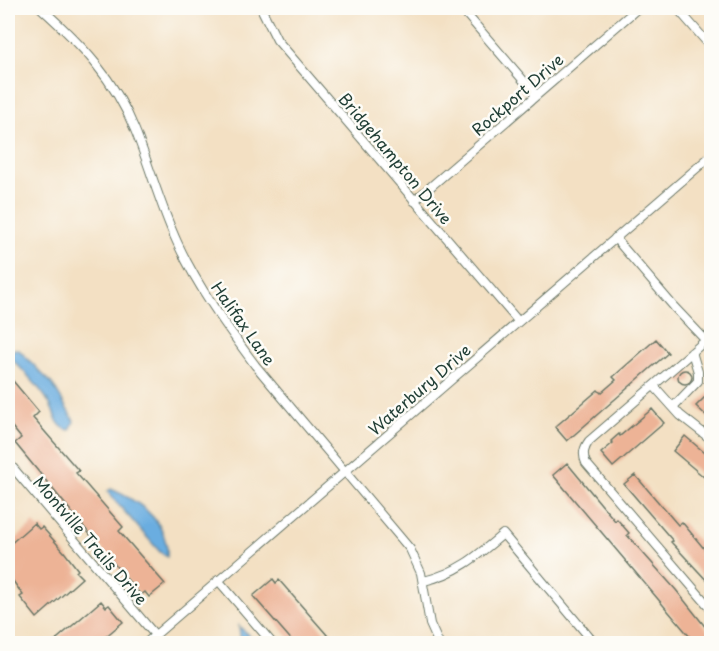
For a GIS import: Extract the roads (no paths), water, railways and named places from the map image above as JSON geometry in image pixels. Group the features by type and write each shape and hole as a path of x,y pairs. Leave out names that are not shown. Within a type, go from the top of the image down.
{"street":[{"name":"Halifax Lane","path":"41,8 87,51 122,104 135,129 158,198 177,243 218,313 255,365 410,549 424,581 430,624 439,644"},
{"name":"Bridgehampton Drive","path":"261,8 278,40 518,321"},
{"path":"460,8 536,95"},
{"name":"Rockport Drive","path":"414,201 638,8"},
{"path":"677,8 711,48"},
{"name":"Waterbury Drive","path":"145,644 711,156"},
{"path":"615,238 708,344 692,352 589,441 584,457 586,463 711,610"},
{"path":"673,407 698,381 698,372 692,352"},
{"path":"654,386 673,407 711,440"},
{"name":"Montville Trails Drive","path":"8,462 155,635"},
{"path":"424,581 455,572 503,534 595,644"},
{"path":"218,580 273,644"}],"water":[{"path":"14,349 19,350 53,385 74,421 70,430 58,423 44,395 13,360 11,353"},
{"path":"111,489 138,504 153,517 163,533 167,557 110,495 108,491"},
{"path":"239,626 254,641 254,643 241,643"}]}
